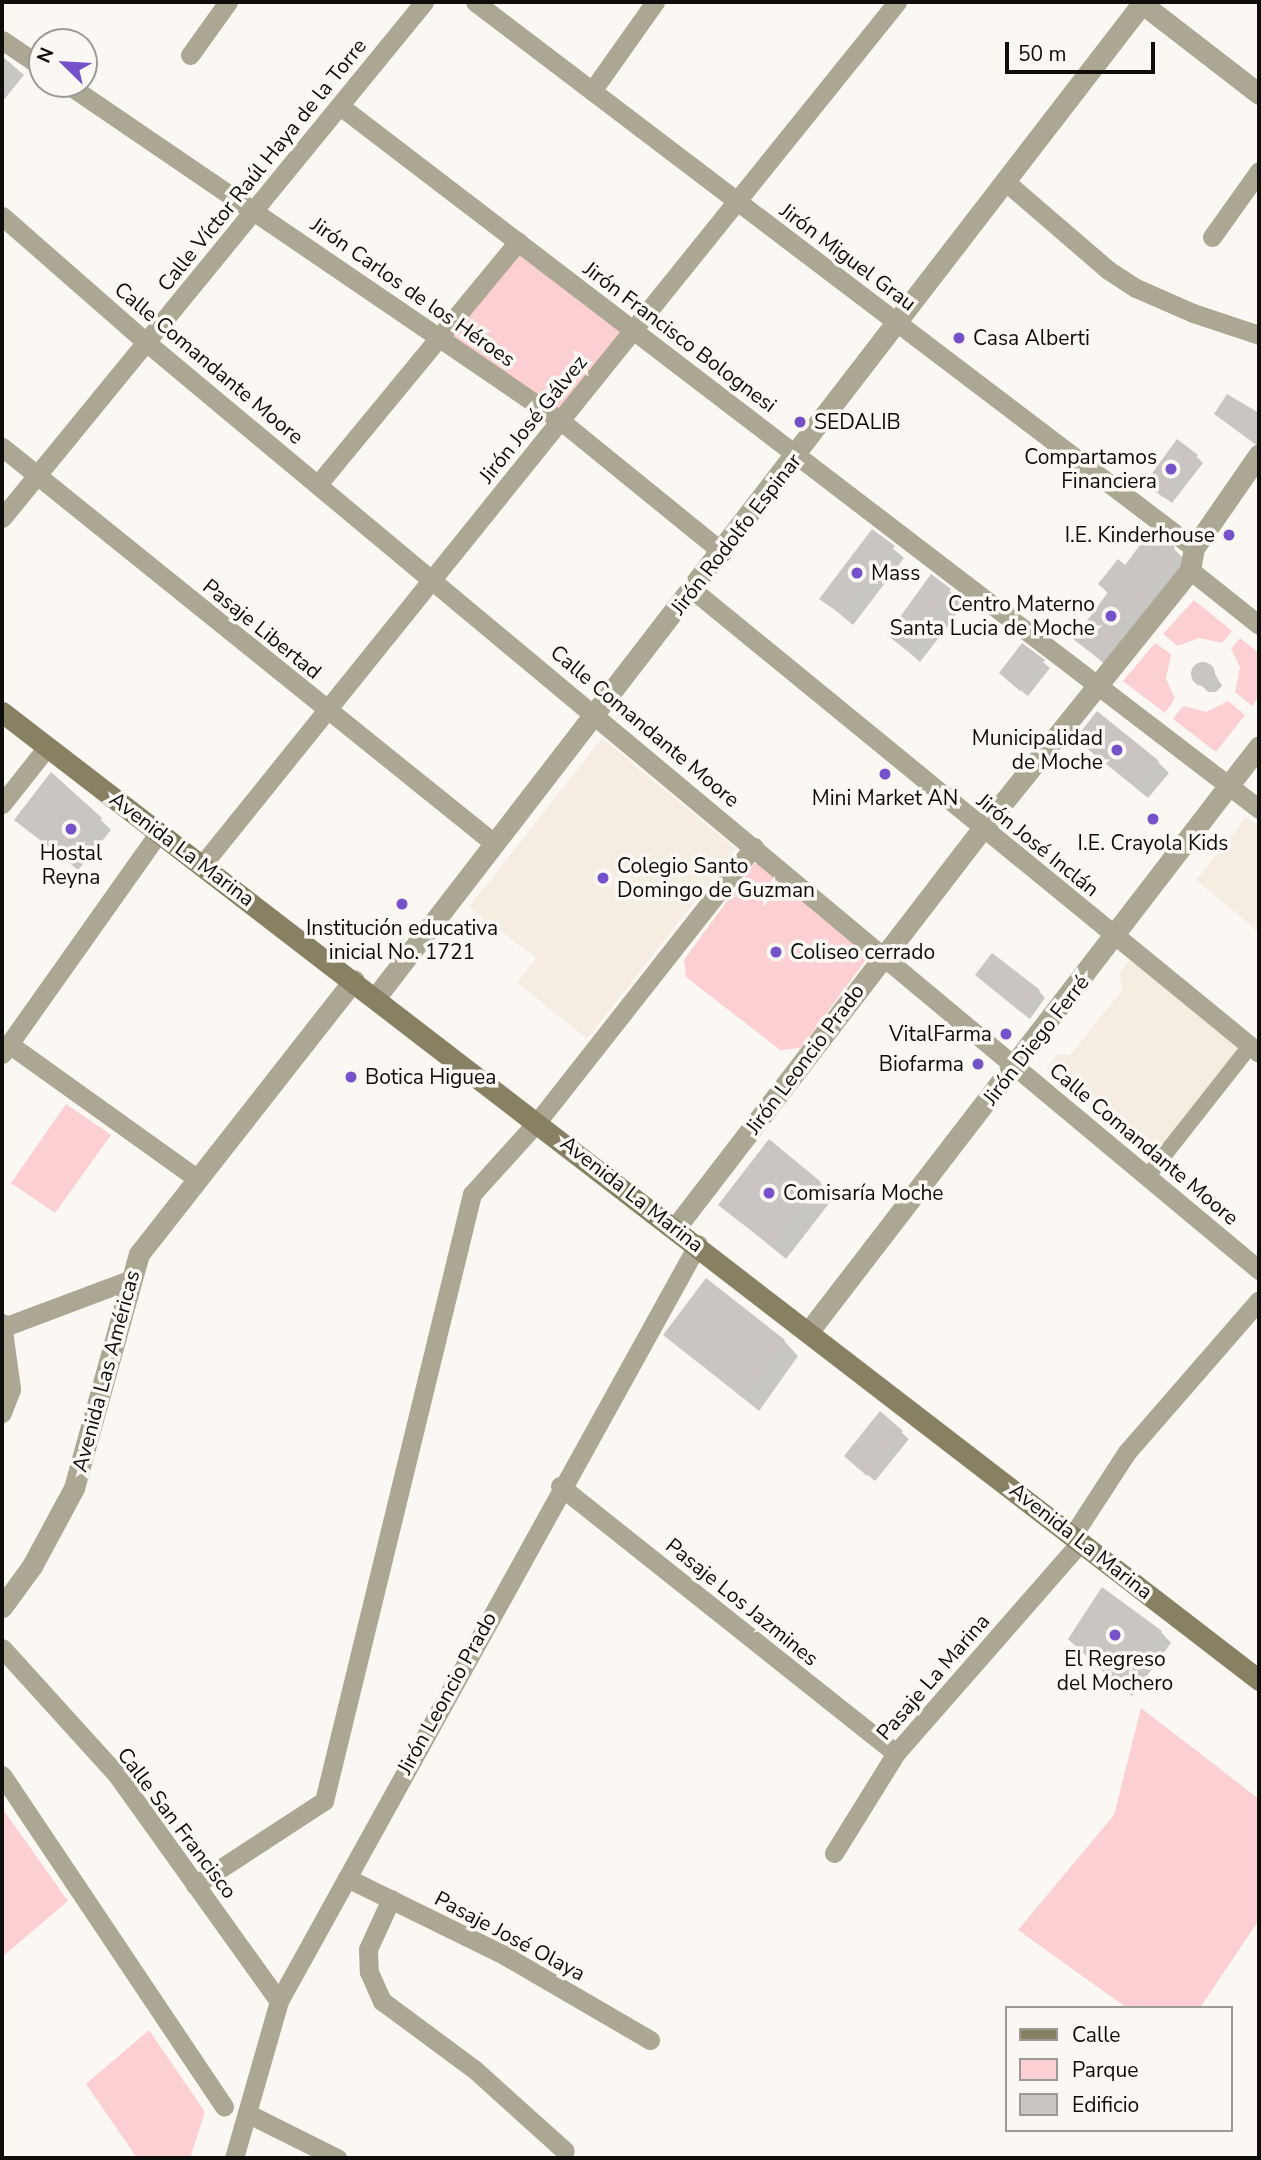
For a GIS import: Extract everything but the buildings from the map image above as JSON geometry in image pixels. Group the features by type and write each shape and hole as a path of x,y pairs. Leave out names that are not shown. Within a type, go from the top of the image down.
{"main road":[{"name":"Avenida La Marina","path":"2,712 676,1227 1259,1680"}],"street":[{"path":"190,55 228,2"},
{"name":"Calle Víctor Raúl Haya de la Torre","path":"2,518 424,2"},
{"name":"Jirón Miguel Grau","path":"475,2 1194,548"},
{"path":"592,91 655,2"},
{"name":"Jirón José Gálvez","path":"202,864 897,2"},
{"path":"1142,2 1259,94"},
{"name":"Jirón Rodolfo Espinar","path":"376,997 797,456 897,322 1014,190 1142,2"},
{"path":"2,40 28,58"},
{"name":"Jirón Carlos de los Héroes","path":"88,98 561,421 722,552"},
{"name":"Jirón Francisco Bolognesi","path":"340,106 1259,809"},
{"path":"1212,237 1259,171"},
{"path":"1014,190 1108,270 1136,288 1192,313 1259,335"},
{"name":"Calle Comandante Moore","path":"2,216 146,342 319,483 1259,1270"},
{"path":"319,483 440,340 518,242"},
{"name":"Pasaje Libertad","path":"2,447 495,844"},
{"name":"Jirón Leoncio Prado","path":"676,1227 982,828 1190,570 1194,548 1259,454"},
{"path":"1190,570 1259,625"},
{"name":"Jirón José Inclán","path":"693,590 1255,1050"},
{"name":"Jirón Diego Ferré","path":"809,1331 1115,938 1259,746"},
{"path":"2,804 47,747"},
{"path":"159,832 5,1049 195,1177"},
{"path":"195,1885 324,1801 472,1194 538,1121 754,847"},
{"name":"Avenida Las Américas","path":"2,1607 33,1566 74,1488 129,1280 139,1254 195,1177 354,980"},
{"path":"1147,1177 1255,1050"},
{"name":"Jirón Leoncio Prado","path":"234,2158 279,2001 560,1486 698,1244"},
{"path":"2,1413 11,1389 3,1325 129,1280"},
{"name":"Pasaje La Marina","path":"834,1853 896,1753 1077,1538 1127,1452 1259,1300"},
{"name":"Pasaje Los Jazmines","path":"560,1486 896,1753"},
{"name":"Calle San Francisco","path":"2,1648 117,1774 279,2001"},
{"path":"2,1775 224,2106"},
{"name":"Pasaje José Olaya","path":"347,1878 504,1955 649,2040"},
{"path":"391,1899 368,1949 369,1972 383,2001 474,2069 565,2151"},
{"path":"247,2113 326,2155"}],"shaded area":[{"name":"Colegio Santo Domingo de Guzman","path":"602,738 736,849 587,1039 517,982 536,958 469,907"},
{"path":"1246,817 1259,827 1259,932 1196,880"},
{"path":"1133,954 1248,1046 1158,1160 1046,1069 1056,1055 1070,1055 1122,990 1120,973"}],"green space":[{"path":"519,248 626,330 557,415 447,338"},
{"path":"1194,600 1232,631 1222,643 1199,638 1178,646 1163,634"},
{"path":"1240,638 1259,653 1259,696 1252,706 1235,692 1240,667 1231,649"},
{"path":"1155,643 1171,654 1166,679 1175,698 1165,713 1123,681"},
{"path":"1228,701 1245,715 1216,752 1173,719 1183,706 1206,712"},
{"name":"Coliseo cerrado","path":"754,864 764,864 860,944 865,961 801,1048 780,1050 686,977 684,960"},
{"path":"66,1104 111,1135 55,1213 11,1183"},
{"path":"1141,1708 1259,1799 1259,1920 1201,2006 1124,2006 1018,1930 1114,1815"},
{"path":"2,1808 68,1901 2,1957"},
{"path":"149,2030 205,2112 190,2158 137,2158 86,2084"}],"place":[{"name":"Casa Alberti","path":"959,338"},
{"name":"SEDALIB","path":"800,422"},
{"name":"Compartamos Financiera","path":"1171,469"},
{"name":"I.E. Kinderhouse","path":"1229,535"},
{"name":"Mass","path":"857,573"},
{"name":"Centro Materno Santa Lucia de Moche","path":"1111,616"},
{"name":"Municipalidad de Moche","path":"1117,750"},
{"name":"Mini Market AN","path":"885,774"},
{"name":"I.E. Crayola Kids","path":"1153,819"},
{"name":"Hostal Reyna","path":"71,829"},
{"name":"Colegio Santo Domingo de Guzman","path":"603,878"},
{"name":"Institución educativa inicial No. 1721","path":"402,904"},
{"name":"Coliseo cerrado","path":"776,952"},
{"name":"VitalFarma","path":"1006,1034"},
{"name":"Biofarma","path":"978,1064"},
{"name":"Botica Higuea","path":"351,1077"},
{"name":"Comisaría Moche","path":"769,1193"},
{"name":"El Regreso del Mochero","path":"1115,1635"}]}
